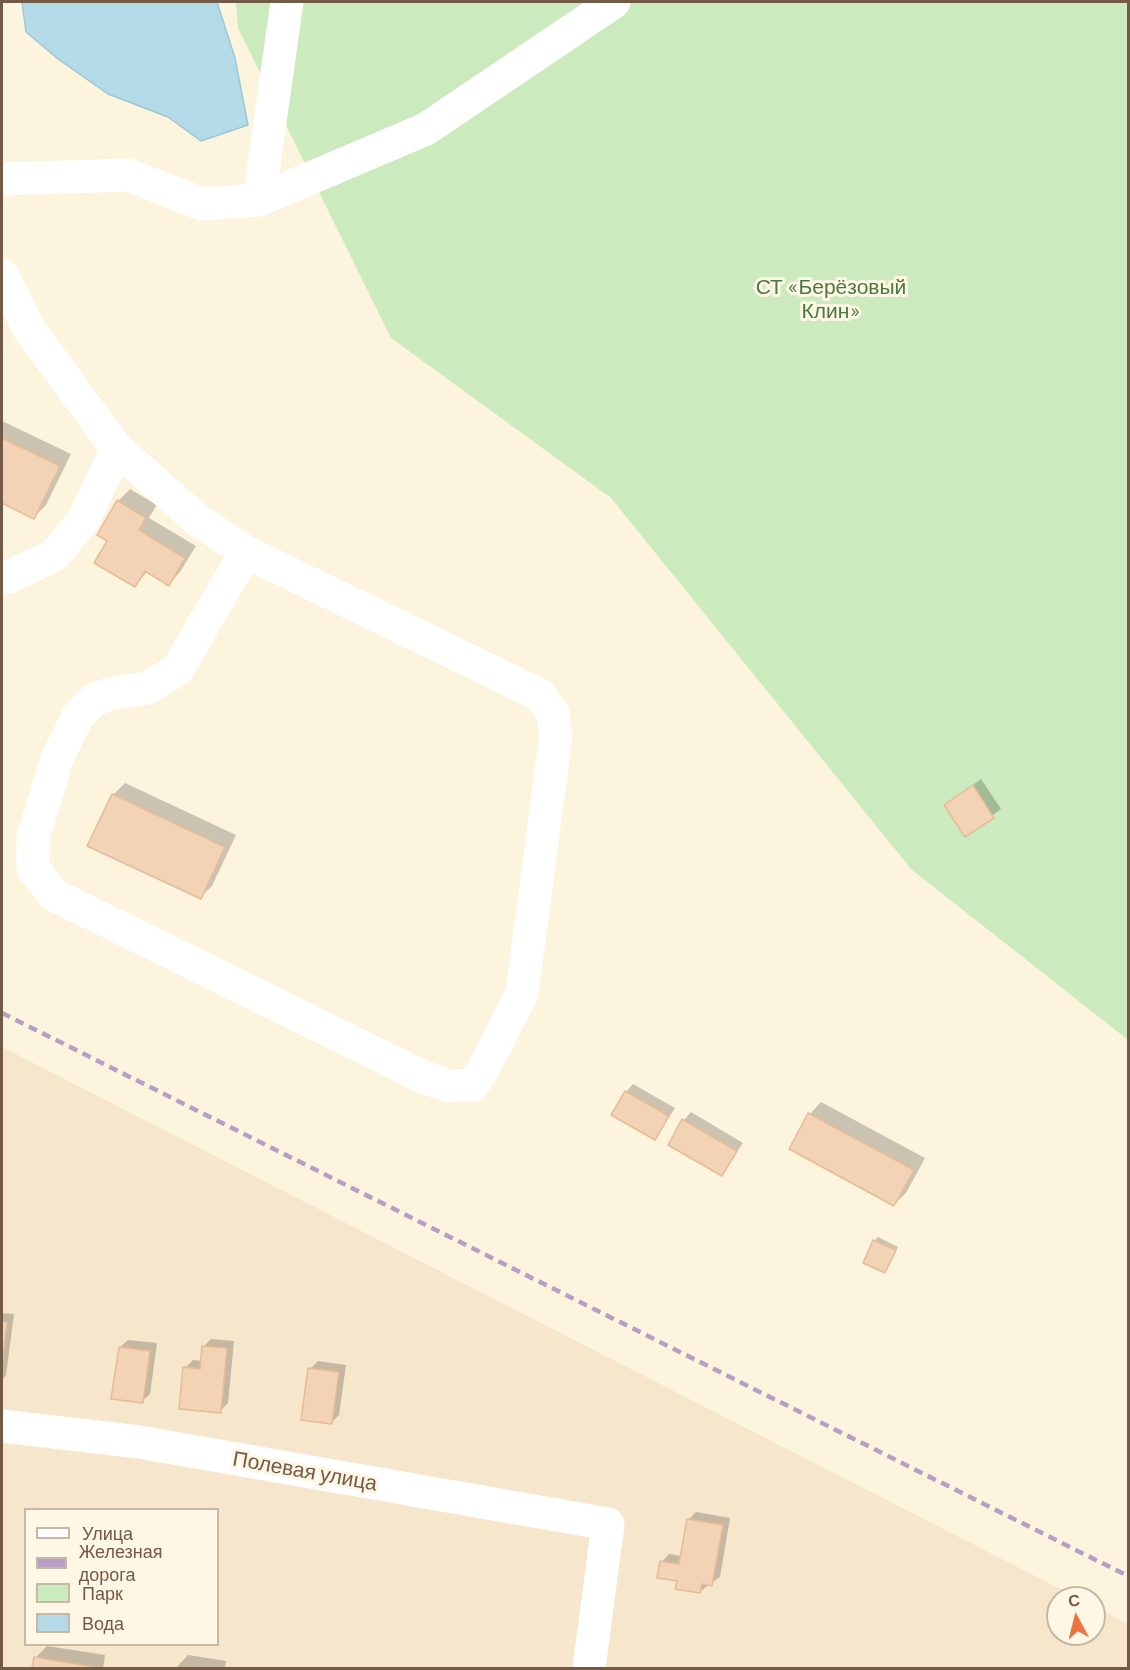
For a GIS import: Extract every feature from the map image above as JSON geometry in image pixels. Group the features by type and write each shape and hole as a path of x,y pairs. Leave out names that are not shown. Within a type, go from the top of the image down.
{"street":[{"path":"259,200 287,2"},
{"path":"2,179 129,175 202,204 259,200 426,129 614,2"},
{"path":"2,275 29,329 117,449 199,521 246,552 540,695 553,714 556,735 522,993 483,1070 472,1085 449,1086 440,1083 54,895 33,868 33,838 57,759 77,717 94,700 109,694 148,688 177,670 246,552"},
{"path":"2,577 9,577 55,555 84,519 117,449"},
{"name":"Полевая улица","path":"2,1426 139,1442 608,1524 589,1668"}],"shaded area":[{"path":"2,1047 1055,1586 1046,1586 1046,1646 1106,1646 1106,1612 1128,1624 1128,1668 2,1668"}],"green space":[{"name":"СТ «Берёзовый Клин»","path":"236,2 1128,2 1128,1040 911,869 611,498 391,338 238,28"}],"water":[{"path":"22,2 217,2 235,58 248,125 201,141 168,117 108,94 58,59 26,32"}],"building":[{"path":"2,438 60,466 34,519 2,503"},
{"path":"117,500 146,518 139,530 185,558 169,586 145,571 135,587 94,563 107,541 97,535"},
{"path":"973,785 994,818 965,837 944,805"},
{"path":"112,794 225,847 201,899 87,846"},
{"path":"625,1091 669,1116 655,1140 611,1115"},
{"path":"808,1113 914,1170 894,1206 789,1149"},
{"path":"682,1119 737,1151 722,1176 668,1145"},
{"path":"873,1240 896,1250 885,1273 863,1263"},
{"path":"2,1321 7,1322 2,1366"},
{"path":"202,1346 227,1348 221,1413 179,1409 183,1367 200,1369"},
{"path":"119,1347 150,1351 143,1403 111,1399"},
{"path":"308,1368 339,1372 332,1424 301,1420"},
{"path":"687,1519 723,1525 712,1586 702,1584 700,1593 675,1589 677,1581 657,1578 660,1561 679,1564"},
{"path":"34,1657 94,1667 94,1668 32,1668"}],"railway":[{"path":"2,1013 1128,1576"}]}
